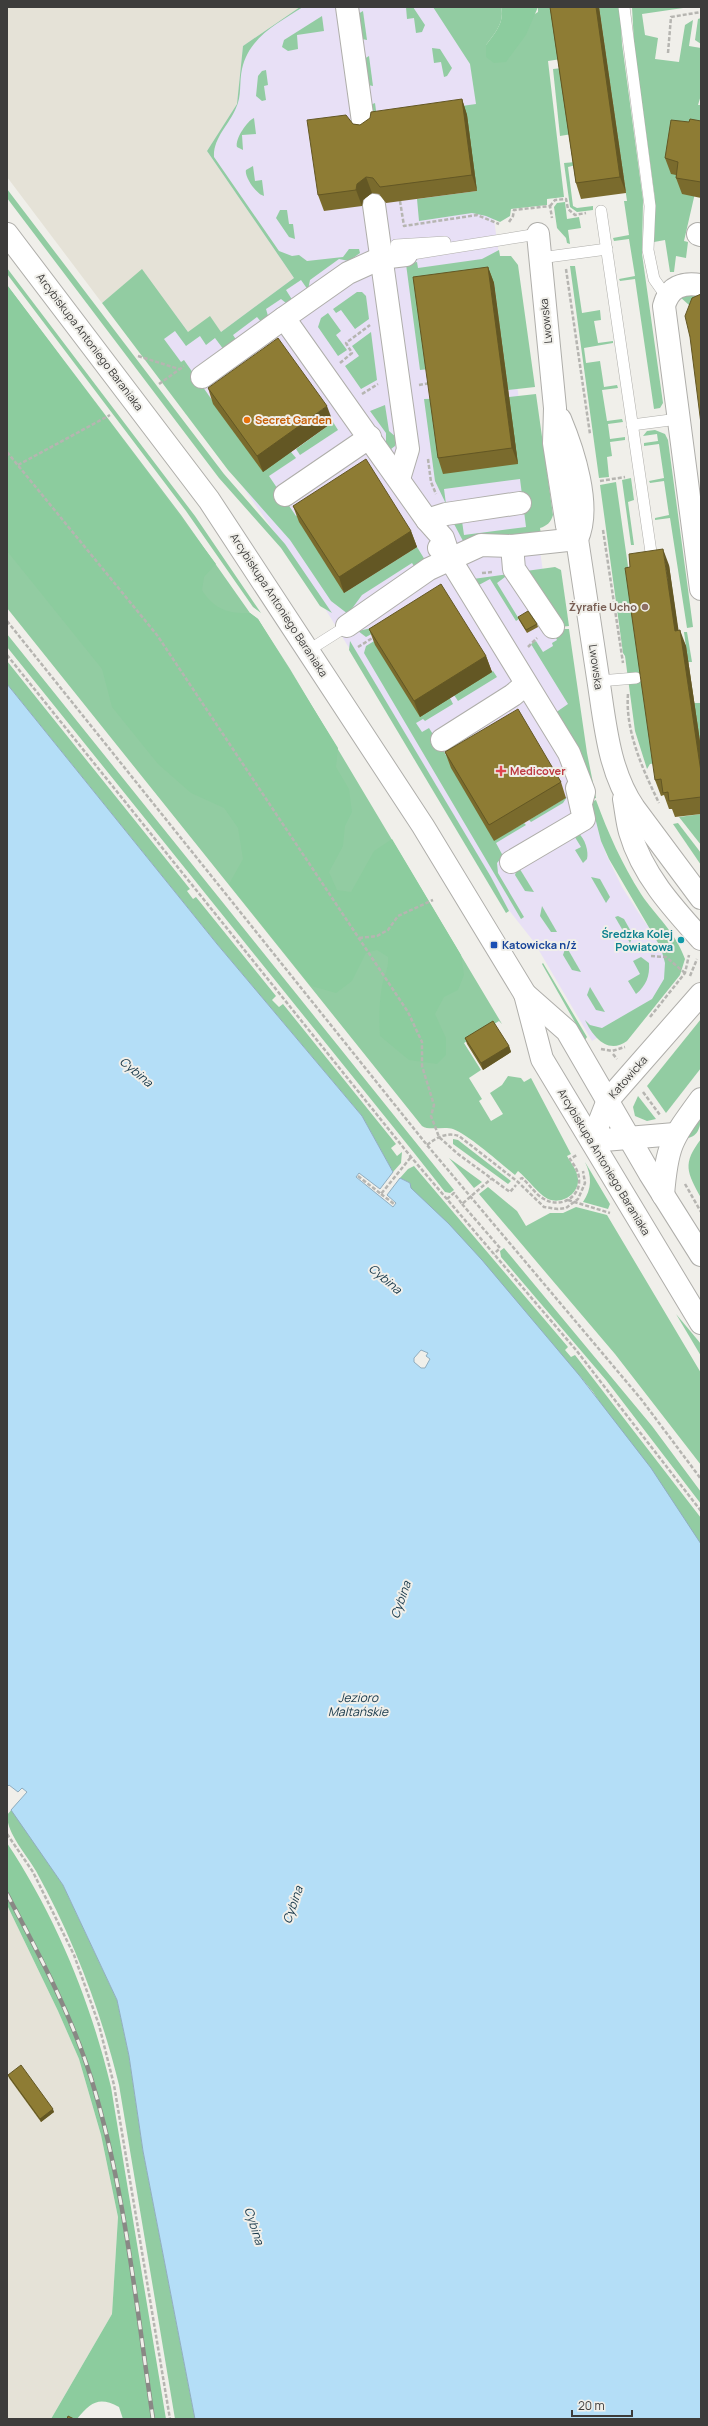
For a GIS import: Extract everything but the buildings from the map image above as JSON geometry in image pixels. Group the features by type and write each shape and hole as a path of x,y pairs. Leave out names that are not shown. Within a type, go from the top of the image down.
{"street":[{"path":"347,7 364,129"},
{"path":"374,205 391,251 408,449 399,479"},
{"name":"Arcybiskupa Antoniego Baraniaka","path":"7,234 209,500 309,650 423,826 525,994 542,1059 587,1146 701,1323"},
{"name":"Lwowska","path":"538,234 555,408 570,443 583,501 582,529 577,539 603,721 617,778 623,794 630,832 640,860 696,946"},
{"path":"194,370 284,318 348,273 391,251"},
{"path":"701,285 681,285 672,288 666,296 664,306 678,419 694,480 701,589"},
{"path":"284,318 399,479 436,517 455,568 568,753 577,779 584,792 581,803 584,819 511,862"},
{"path":"285,495 370,437"},
{"path":"436,517 520,503"},
{"path":"347,626 455,568 493,555 512,546 577,539"},
{"path":"512,546 514,569 553,627"},
{"path":"442,740 513,695 526,684"},
{"name":"Lwowska","path":"623,794 701,898"},
{"name":"Arcybiskupa Antoniego Baraniaka","path":"525,994 567,1031 663,1195 701,1255"},
{"name":"Katowicka","path":"587,1146 608,1100 701,994"},
{"path":"663,1195 666,1160 675,1134 701,1100"},
{"path":"587,1146 675,1134"}],"lane":[{"path":"624,7 650,206 648,250 654,279 666,296"},
{"path":"601,211 652,559"},
{"path":"391,251 503,233 538,234"},
{"path":"540,258 607,249"},
{"path":"632,425 678,419"},
{"path":"309,650 347,626"},
{"path":"598,681 636,678"}],"path":[{"path":"668,53 671,17 701,12"},
{"path":"550,206 555,200 566,199 568,209 575,215 601,211"},
{"path":"400,201 404,226 477,215 501,225 503,233"},
{"path":"339,363 352,353 346,343 372,324"},
{"path":"138,356 179,369 194,370"},
{"path":"335,357 344,369"},
{"path":"160,384 179,369"},
{"path":"417,377 419,392"},
{"path":"361,394 380,383"},
{"path":"418,385 431,383"},
{"path":"357,388 364,399"},
{"path":"18,465 110,415"},
{"path":"7,452 157,634 408,1012 422,1042 422,1066 434,1105 431,1116 439,1137 458,1154 510,1192 516,1185"},
{"path":"427,452 436,517"},
{"path":"596,482 640,475"},
{"path":"7,621 427,1145 641,1399 701,1479"},
{"path":"358,647 377,635"},
{"path":"7,655 411,1157 576,1350 701,1511"},
{"path":"628,693 631,732 642,765 660,806"},
{"path":"359,938 377,936 388,930 398,916 433,900"},
{"path":"649,1019 685,973 696,946"},
{"path":"651,956 666,957 685,973"},
{"path":"596,1053 602,1048 612,1051 622,1049 629,1043"},
{"path":"613,1054 617,1058"},
{"path":"642,1091 661,1116"},
{"path":"427,1145 439,1137 453,1134 459,1136 518,1182 544,1207 558,1209 574,1203 583,1193 585,1183 582,1167"},
{"path":"520,1179 522,1178 530,1184 543,1199 557,1203 568,1200 574,1196 579,1186 579,1174 570,1159 576,1156 587,1146"},
{"path":"572,1150 579,1162"},
{"path":"381,1194 411,1157"},
{"path":"358,1176 394,1204"},
{"path":"462,1204 491,1179"},
{"path":"682,1179 701,1212"},
{"path":"447,1199 454,1193 500,1248 494,1254"},
{"path":"568,1200 608,1212"},
{"path":"7,1834 33,1872 74,1955 99,2025 114,2085 170,2419"}],"shaded area":[{"path":"7,7 300,7 243,46 237,104 207,151 294,278 221,332 188,332 142,270 102,303 7,177"},
{"path":"300,7 436,7 473,68 543,572 551,577 586,779 606,854 622,887 644,921 669,952 665,979 649,1007 592,1041 534,942 508,909 304,574 233,473 164,384 142,269 207,152 243,45"},
{"path":"7,1905 58,2011 79,2059 101,2135 118,2217 112,2314 51,2419 7,2419"}],"green space":[{"path":"300,7 303,7 266,32 251,48 242,69 238,103 216,144 214,157 279,251 292,256 299,255 307,261 343,257 349,249 359,249 360,253 349,261 339,259 310,280 308,290 301,280 286,290 293,301 286,303 281,299 266,309 268,316 262,323 257,317 233,335 237,341 224,350 215,338 206,345 200,336 186,346 175,331 164,339 181,362 184,360 212,400 291,452 296,458 269,476 296,516 326,497 344,593 417,547 425,560 416,569 412,563 362,595 348,614 331,601 290,540 228,470 102,303 142,269 188,332 210,316 221,332 294,278 207,151 237,104 243,46"},
{"path":"406,7 413,7 425,25 422,32 416,33 414,18 407,19"},
{"path":"433,7 501,7 502,18 496,32 486,45 538,12 538,7 560,7 561,59 548,61 564,197 547,199 547,205 511,209 510,216 500,222 486,216 472,213 419,221 417,199 477,191 371,121 370,105 375,103 377,118 476,104 470,64"},
{"path":"501,7 538,7 526,35 506,62 494,63 486,57 486,45 496,32 502,18"},
{"path":"599,7 620,7 622,44 643,200 642,254 663,403 660,408 654,409 635,279 620,281 619,279 635,276 629,239 614,241 613,238 629,235 624,201 627,201"},
{"path":"632,7 690,7 642,14 645,35 658,38 655,59 679,62 685,25 693,20 689,46 701,48 701,95 698,105 701,105 698,180 684,241 688,242 686,258 676,256 674,272 670,272 665,240 654,242 655,199 634,43"},
{"path":"363,11 367,40 362,39 358,14"},
{"path":"322,16 324,31 297,35 298,49 288,51 282,47 284,40"},
{"path":"701,18 701,44 695,40 698,19"},
{"path":"432,48 440,49 452,68 447,76 444,77 441,62 434,63"},
{"path":"369,56 373,86 368,85 364,59"},
{"path":"562,68 572,134 560,136 553,69"},
{"path":"266,70 268,85 264,86 266,100 262,101 256,96 258,76 262,71"},
{"path":"254,118 256,134 242,135 243,150 237,147 238,140 245,126"},
{"path":"576,162 576,165 568,167 573,206 577,208 593,206 593,210 577,212 570,207 564,163"},
{"path":"253,166 255,181 262,180 264,196 255,189 247,177 246,170"},
{"path":"7,189 224,474 285,544 332,613 320,606 281,548 219,478 7,198"},
{"path":"565,202 567,219 579,217 581,228 568,230 570,244 567,243 566,238 557,228 554,207 557,203"},
{"path":"280,210 287,210 289,224 293,224 295,239 289,237 276,218"},
{"path":"499,250 500,256 511,256 518,265 535,387 508,390 494,283 429,369 420,370 406,264 417,262 418,268 482,259"},
{"path":"570,266 575,266 582,313 600,310 601,320 594,321 598,343 613,341 613,343 584,348 586,363 600,361 604,387 617,385 618,388 602,390 607,421 622,419 623,422 608,424 610,439 625,437 625,440 610,442 612,456 607,457 609,477 599,478"},
{"path":"7,268 195,516 261,613 253,607 186,511 7,274"},
{"path":"7,285 181,515 250,613 258,619 290,669 502,1024 499,1021 464,1043 481,1070 469,1078 482,1099 479,1101 491,1121 503,1114 490,1093 502,1085 508,1076 521,1078 524,1082 531,1078 571,1154 567,1156 575,1170 578,1184 573,1194 569,1197 559,1201 548,1199 518,1171 515,1175 460,1132 449,1128 429,1128 422,1126 7,608"},
{"path":"7,285 216,564 204,577 202,590 211,602 222,609 250,613 258,619 338,748 336,767 349,789 352,812 345,826 343,846 329,872 337,890 351,892 374,851 392,839 461,955 464,975 458,990 444,997 435,1014 446,1038 446,1055 437,1064 409,1060 380,1036 380,999 388,965 388,957 377,950 366,953 352,981 336,993 311,986 229,884 243,859 238,828 224,808 191,793 158,764 112,707 102,669 7,551"},
{"path":"357,292 362,292 366,296 369,319 355,329 341,310 336,313 333,309"},
{"path":"701,293 689,305 680,297 684,295"},
{"path":"328,313 341,331 336,335 347,350 338,356 318,327 321,318"},
{"path":"371,332 377,380 361,389 345,366 359,356 352,346"},
{"path":"536,394 553,515 551,520 547,525 540,528 541,534 463,541 453,522 462,521 464,535 526,527 520,479 444,489 446,504 435,481 424,399 509,397"},
{"path":"385,405 389,431 397,438 395,446 391,449 386,444 386,433 370,411"},
{"path":"333,422 338,430 300,455 296,449"},
{"path":"655,430 665,434 668,440 693,627 687,628 670,518 655,520 655,518 669,515 664,481 650,483 649,481 664,478 659,444 644,446 644,443 658,441 657,434 643,436 647,431"},
{"path":"631,478 634,500 628,502 634,545 631,545 622,480"},
{"path":"616,482 656,763 650,764 647,769 635,731 600,485"},
{"path":"555,567 561,570 569,626 560,627 526,571"},
{"path":"509,574 497,583 519,619 516,621 490,579 477,586 473,579"},
{"path":"443,599 419,716 450,698 453,704 425,721 423,719 416,723 422,732 429,728 451,763 523,718 494,840 524,823 526,825 496,843 503,856 497,863 498,873 524,917 521,919 364,653 366,646"},
{"path":"390,624 366,637 358,631"},
{"path":"562,629 569,629 587,753 596,798 591,799 555,713 568,704 531,644 536,641 543,652 553,646 552,643 557,640 554,634"},
{"path":"684,632 687,632 692,662 688,662"},
{"path":"7,634 454,1190 450,1193 445,1192 7,647"},
{"path":"350,641 491,877 509,911 506,913 349,650"},
{"path":"7,661 190,889 187,891 193,899 196,897 276,996 272,1000 279,1007 283,1004 396,1144 391,1148 397,1156 402,1152 401,1163 393,1172 362,1116 217,944 7,684"},
{"path":"493,671 497,677 458,701 454,695"},
{"path":"694,703 701,703 701,748"},
{"path":"567,797 563,803 531,822 529,820"},
{"path":"596,800 628,871 647,903 671,932 685,959 680,975 627,1041 620,1045 614,1046 607,1045 597,1038 585,1020 590,1025 602,1028 652,999 664,979 665,963 661,948 609,859 601,841 591,802"},
{"path":"701,814 701,845 679,817"},
{"path":"678,823 701,853 701,865 673,824"},
{"path":"578,833 583,838 587,849 587,859 583,863 575,850 581,847 573,834"},
{"path":"518,866 534,892 525,891 515,875"},
{"path":"591,877 600,879 610,897 606,903"},
{"path":"542,906 557,932 551,932 540,916"},
{"path":"618,916 624,919 633,935 630,943 615,917"},
{"path":"566,946 581,972 572,970 563,955"},
{"path":"641,957 649,963 649,972 645,984 636,994 628,981 640,974 633,961"},
{"path":"543,963 587,1037 585,1040 542,964"},
{"path":"590,987 605,1012 596,1010 587,995"},
{"path":"701,1019 701,1068 666,1113 647,1086"},
{"path":"638,1096 656,1119 647,1121 635,1116 633,1107"},
{"path":"701,1115 700,1126 697,1133 687,1138"},
{"path":"453,1139 458,1140 511,1181 508,1184 453,1144"},
{"path":"701,1139 701,1198 692,1181 689,1162 691,1155"},
{"path":"449,1158 482,1182 474,1188"},
{"path":"585,1162 610,1204 608,1209 583,1202 588,1192 590,1182 589,1172"},
{"path":"414,1166 568,1347 565,1350 571,1357 575,1355 701,1518 701,1555 593,1392 579,1375 569,1375 409,1198 410,1183 400,1178 408,1169"},
{"path":"488,1187 517,1211 526,1226 550,1213 563,1213 576,1207 607,1215 701,1373 701,1465 615,1354 479,1194"},
{"path":"504,1248 652,1426 701,1492 701,1504 606,1380 501,1257 500,1251"},
{"path":"676,1314 701,1344 701,1356"},
{"path":"19,1801 28,1833 63,1885 117,2000 129,2056 143,2151 195,2419 175,2419 119,2085 112,2057 85,1975 62,1922 36,1871 10,1830 7,1815"},
{"path":"7,1843 41,1900 70,1960 103,2055 111,2087 166,2419 123,2419 119,2407 101,2401 96,2402 87,2408 77,2419 51,2419 112,2314 118,2217 101,2135 79,2059 58,2011 7,1905"}],"water":[{"name":"Jezioro Maltańskie","path":"7,684 217,944 362,1116 393,1172 380,1189 359,1173 356,1177 393,1207 396,1203 387,1195 400,1178 410,1183 411,1188 449,1224 482,1260 579,1375 651,1468 701,1544 701,2419 195,2419 143,2151 129,2056 117,2000 63,1885 11,1810 27,1792 22,1788 18,1792 9,1785 7,1787","holes":["421,1350 428,1353 426,1356 430,1359 425,1368 421,1368 414,1362 414,1358"]}],"railway":[{"path":"7,1894 42,1961 74,2030 91,2078 103,2120 121,2204 153,2419"}],"place":[{"name":"Secret Garden","path":"247,420"},
{"name":"Żyrafie Ucho","path":"645,607"},
{"name":"Medicover","path":"501,771"},
{"name":"Średzka Kolej Powiatowa","path":"681,940"},
{"name":"Katowicka n/ż","path":"494,945"}],"water label":[{"name":"Cybina","path":"136,1072"},
{"name":"Cybina","path":"385,1279"},
{"name":"Cybina","path":"401,1600"},
{"name":"Cybina","path":"293,1905"},
{"name":"Cybina","path":"254,2226"}]}
